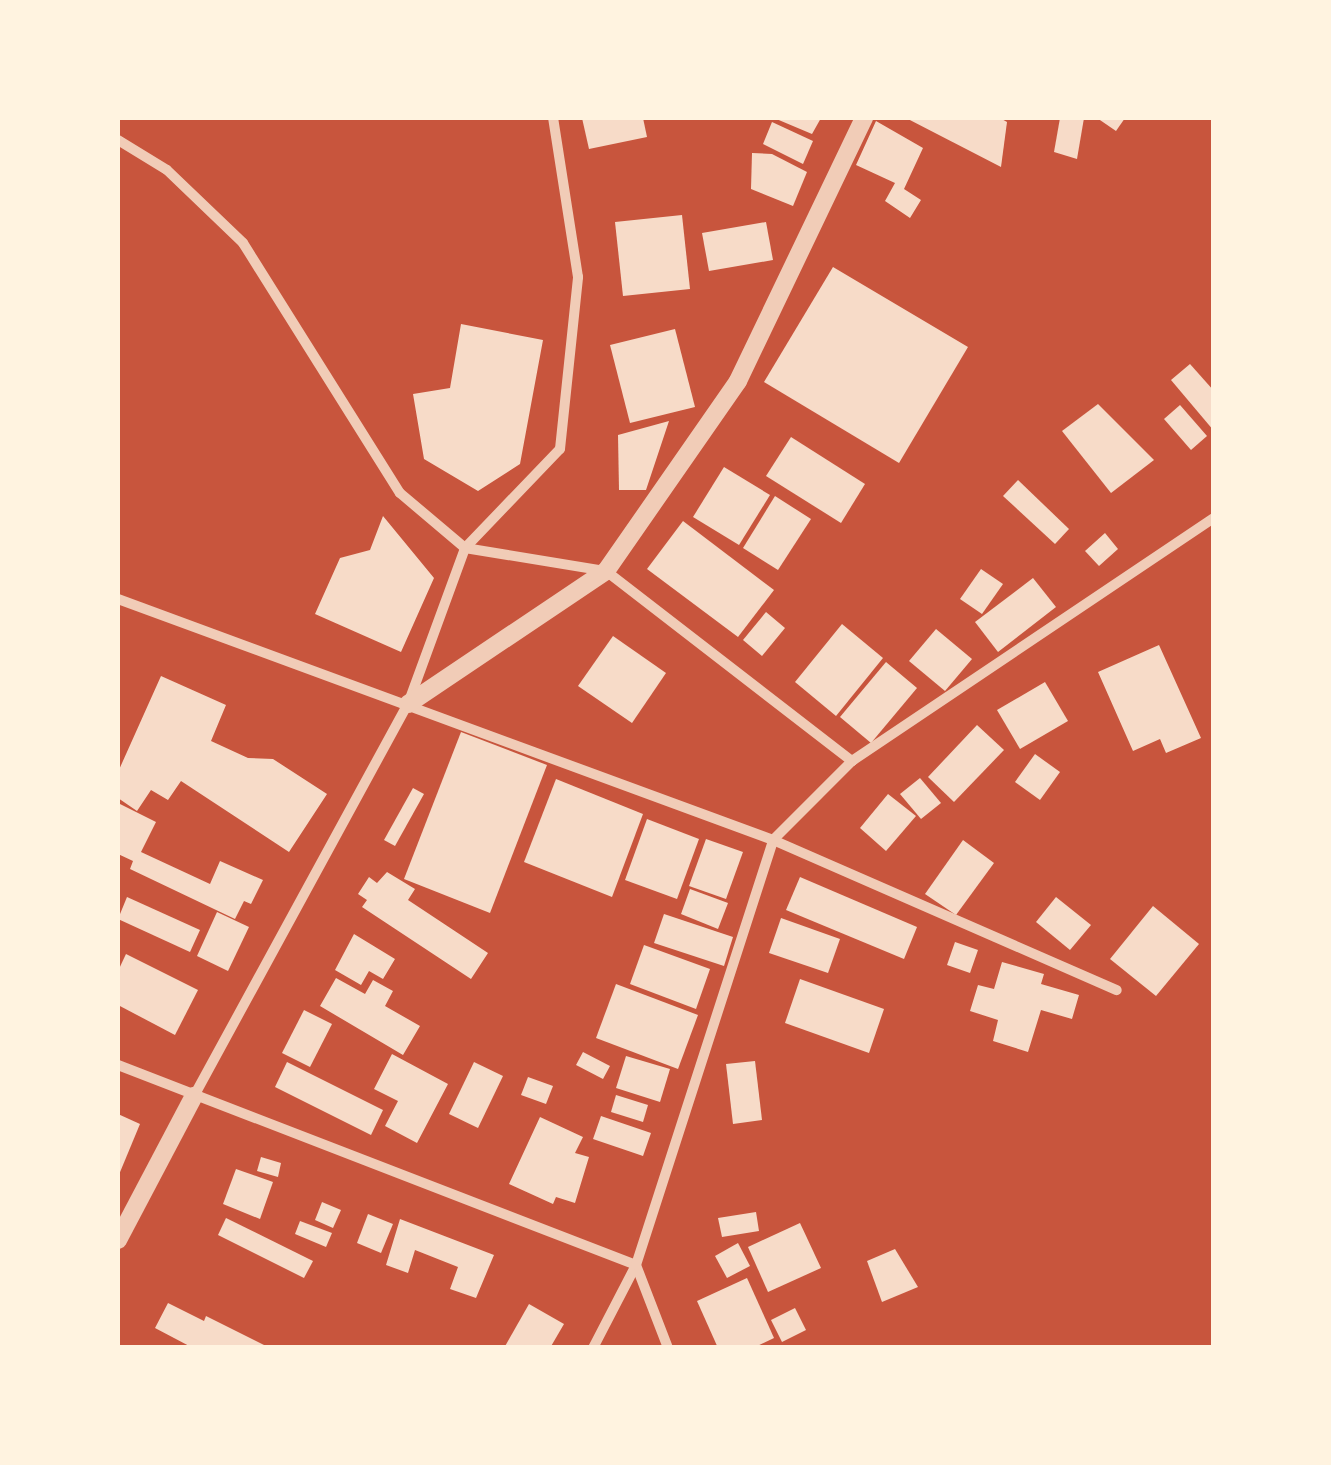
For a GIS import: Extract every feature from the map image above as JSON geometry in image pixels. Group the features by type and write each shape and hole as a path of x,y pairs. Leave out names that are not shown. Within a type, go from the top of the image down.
{"street":[{"path":"118,1240 408,704 465,548 560,449 578,277 553,118"},
{"path":"408,704 606,571 738,381 864,118"},
{"path":"118,140 168,170 243,242 400,493 465,548 606,571 852,761"},
{"path":"594,1348 636,1265 773,840 852,761 1214,518"},
{"path":"118,599 773,840 1117,990"},
{"path":"118,1066 636,1265 668,1348"}],"building":[{"path":"582,118 643,118 647,137 589,149"},
{"path":"774,118 821,118 812,134"},
{"path":"906,118 1000,118 1007,122 1001,167"},
{"path":"1060,118 1084,118 1077,159 1054,152"},
{"path":"1097,118 1125,118 1116,131"},
{"path":"876,121 923,148 904,189 921,200 910,218 885,201 895,183 856,165"},
{"path":"772,122 813,141 803,164 763,144"},
{"path":"752,153 772,154 807,172 793,206 751,189"},
{"path":"682,215 690,289 623,296 615,222"},
{"path":"766,222 773,260 709,271 702,233"},
{"path":"833,267 968,347 899,463 764,382"},
{"path":"461,324 543,340 520,464 478,491 424,459 413,394 450,388"},
{"path":"675,329 695,407 630,423 610,345"},
{"path":"1190,364 1214,391 1214,431 1171,380"},
{"path":"1098,404 1154,460 1111,493 1062,431"},
{"path":"1180,405 1207,436 1191,450 1164,419"},
{"path":"669,421 646,490 619,490 618,435"},
{"path":"791,437 865,484 841,523 766,476"},
{"path":"724,467 770,495 739,545 693,517"},
{"path":"1018,480 1069,529 1055,544 1003,496"},
{"path":"775,496 811,519 778,570 743,548"},
{"path":"383,516 434,578 401,652 315,614 340,558 370,550"},
{"path":"683,521 774,590 738,637 647,569"},
{"path":"1105,533 1118,549 1099,566 1085,551"},
{"path":"981,569 1003,584 982,614 960,599"},
{"path":"1033,578 1056,607 998,652 975,622"},
{"path":"766,612 785,628 762,656 743,640"},
{"path":"842,624 883,658 836,716 795,682"},
{"path":"936,629 972,659 945,691 909,661"},
{"path":"613,636 666,673 632,723 578,686"},
{"path":"1159,645 1201,738 1166,753 1160,739 1133,751 1098,672"},
{"path":"886,662 917,688 871,743 840,717"},
{"path":"161,676 226,705 211,741 248,758 273,759 327,794 289,852 181,781 168,800 151,790 137,811 118,798 118,772"},
{"path":"1045,682 1068,721 1020,749 997,710"},
{"path":"977,725 1004,750 954,802 928,777"},
{"path":"461,732 547,765 490,913 404,879"},
{"path":"1035,754 1060,772 1040,800 1015,782"},
{"path":"920,778 941,803 921,819 900,794"},
{"path":"556,779 643,814 612,897 524,862"},
{"path":"413,788 424,794 395,846 384,840"},
{"path":"888,794 916,816 886,851 860,828"},
{"path":"118,803 156,822 141,852 210,884 220,861 263,880 251,904 244,901 235,919 130,869 133,861 118,854"},
{"path":"647,819 699,839 677,899 625,880"},
{"path":"706,839 743,852 726,899 689,886"},
{"path":"963,840 994,863 956,915 925,894"},
{"path":"387,872 415,889 408,900 488,953 471,979 362,907 367,900 358,894 369,877 377,883"},
{"path":"800,877 917,927 904,959 786,910"},
{"path":"690,889 728,903 718,929 681,914"},
{"path":"127,897 200,930 190,952 118,919"},
{"path":"1056,897 1091,925 1070,950 1036,922"},
{"path":"1153,906 1199,944 1156,996 1110,959"},
{"path":"217,912 249,927 228,971 197,956"},
{"path":"664,914 733,937 724,966 654,943"},
{"path":"781,918 840,939 828,973 769,953"},
{"path":"354,934 395,959 383,979 369,971 361,985 335,970"},
{"path":"955,942 978,950 970,973 947,965"},
{"path":"644,945 710,969 696,1009 630,984"},
{"path":"126,954 198,990 175,1035 118,1005 118,971"},
{"path":"1002,962 1044,974 1041,984 1079,995 1072,1019 1041,1010 1028,1052 993,1041 998,1020 970,1011 978,985 994,989"},
{"path":"336,978 365,994 373,980 393,991 385,1006 420,1026 403,1055 320,1006"},
{"path":"800,979 884,1009 869,1053 785,1023"},
{"path":"616,984 698,1015 678,1069 596,1038"},
{"path":"304,1010 332,1024 310,1067 282,1053"},
{"path":"583,1052 610,1066 603,1079 576,1065"},
{"path":"392,1054 448,1084 417,1143 385,1126 398,1101 374,1089"},
{"path":"626,1056 670,1069 660,1102 616,1088"},
{"path":"755,1061 762,1120 733,1124 726,1064"},
{"path":"287,1062 383,1110 371,1135 275,1087"},
{"path":"474,1062 503,1076 478,1128 449,1114"},
{"path":"528,1077 553,1086 546,1104 521,1095"},
{"path":"616,1095 648,1105 643,1122 611,1112"},
{"path":"118,1114 140,1124 118,1177"},
{"path":"601,1116 651,1133 643,1156 593,1139"},
{"path":"540,1117 583,1137 575,1153 589,1157 575,1203 556,1197 553,1204 509,1184"},
{"path":"261,1157 281,1163 278,1177 257,1171"},
{"path":"236,1169 273,1182 260,1219 223,1204"},
{"path":"322,1202 341,1210 333,1228 315,1220"},
{"path":"756,1212 759,1231 722,1237 718,1218"},
{"path":"368,1214 393,1224 381,1253 357,1243"},
{"path":"226,1218 313,1261 304,1278 218,1235"},
{"path":"400,1219 494,1255 476,1298 450,1289 458,1267 415,1250 408,1273 386,1265"},
{"path":"300,1221 332,1233 326,1247 295,1234"},
{"path":"800,1223 821,1268 768,1292 748,1247"},
{"path":"738,1243 750,1266 727,1278 715,1256"},
{"path":"895,1249 918,1287 882,1302 867,1261"},
{"path":"747,1278 774,1338 753,1348 718,1348 697,1301"},
{"path":"168,1303 204,1321 206,1316 270,1348 193,1348 155,1328"},
{"path":"529,1304 564,1324 550,1348 504,1348"},
{"path":"795,1308 806,1330 782,1342 771,1320"}]}
